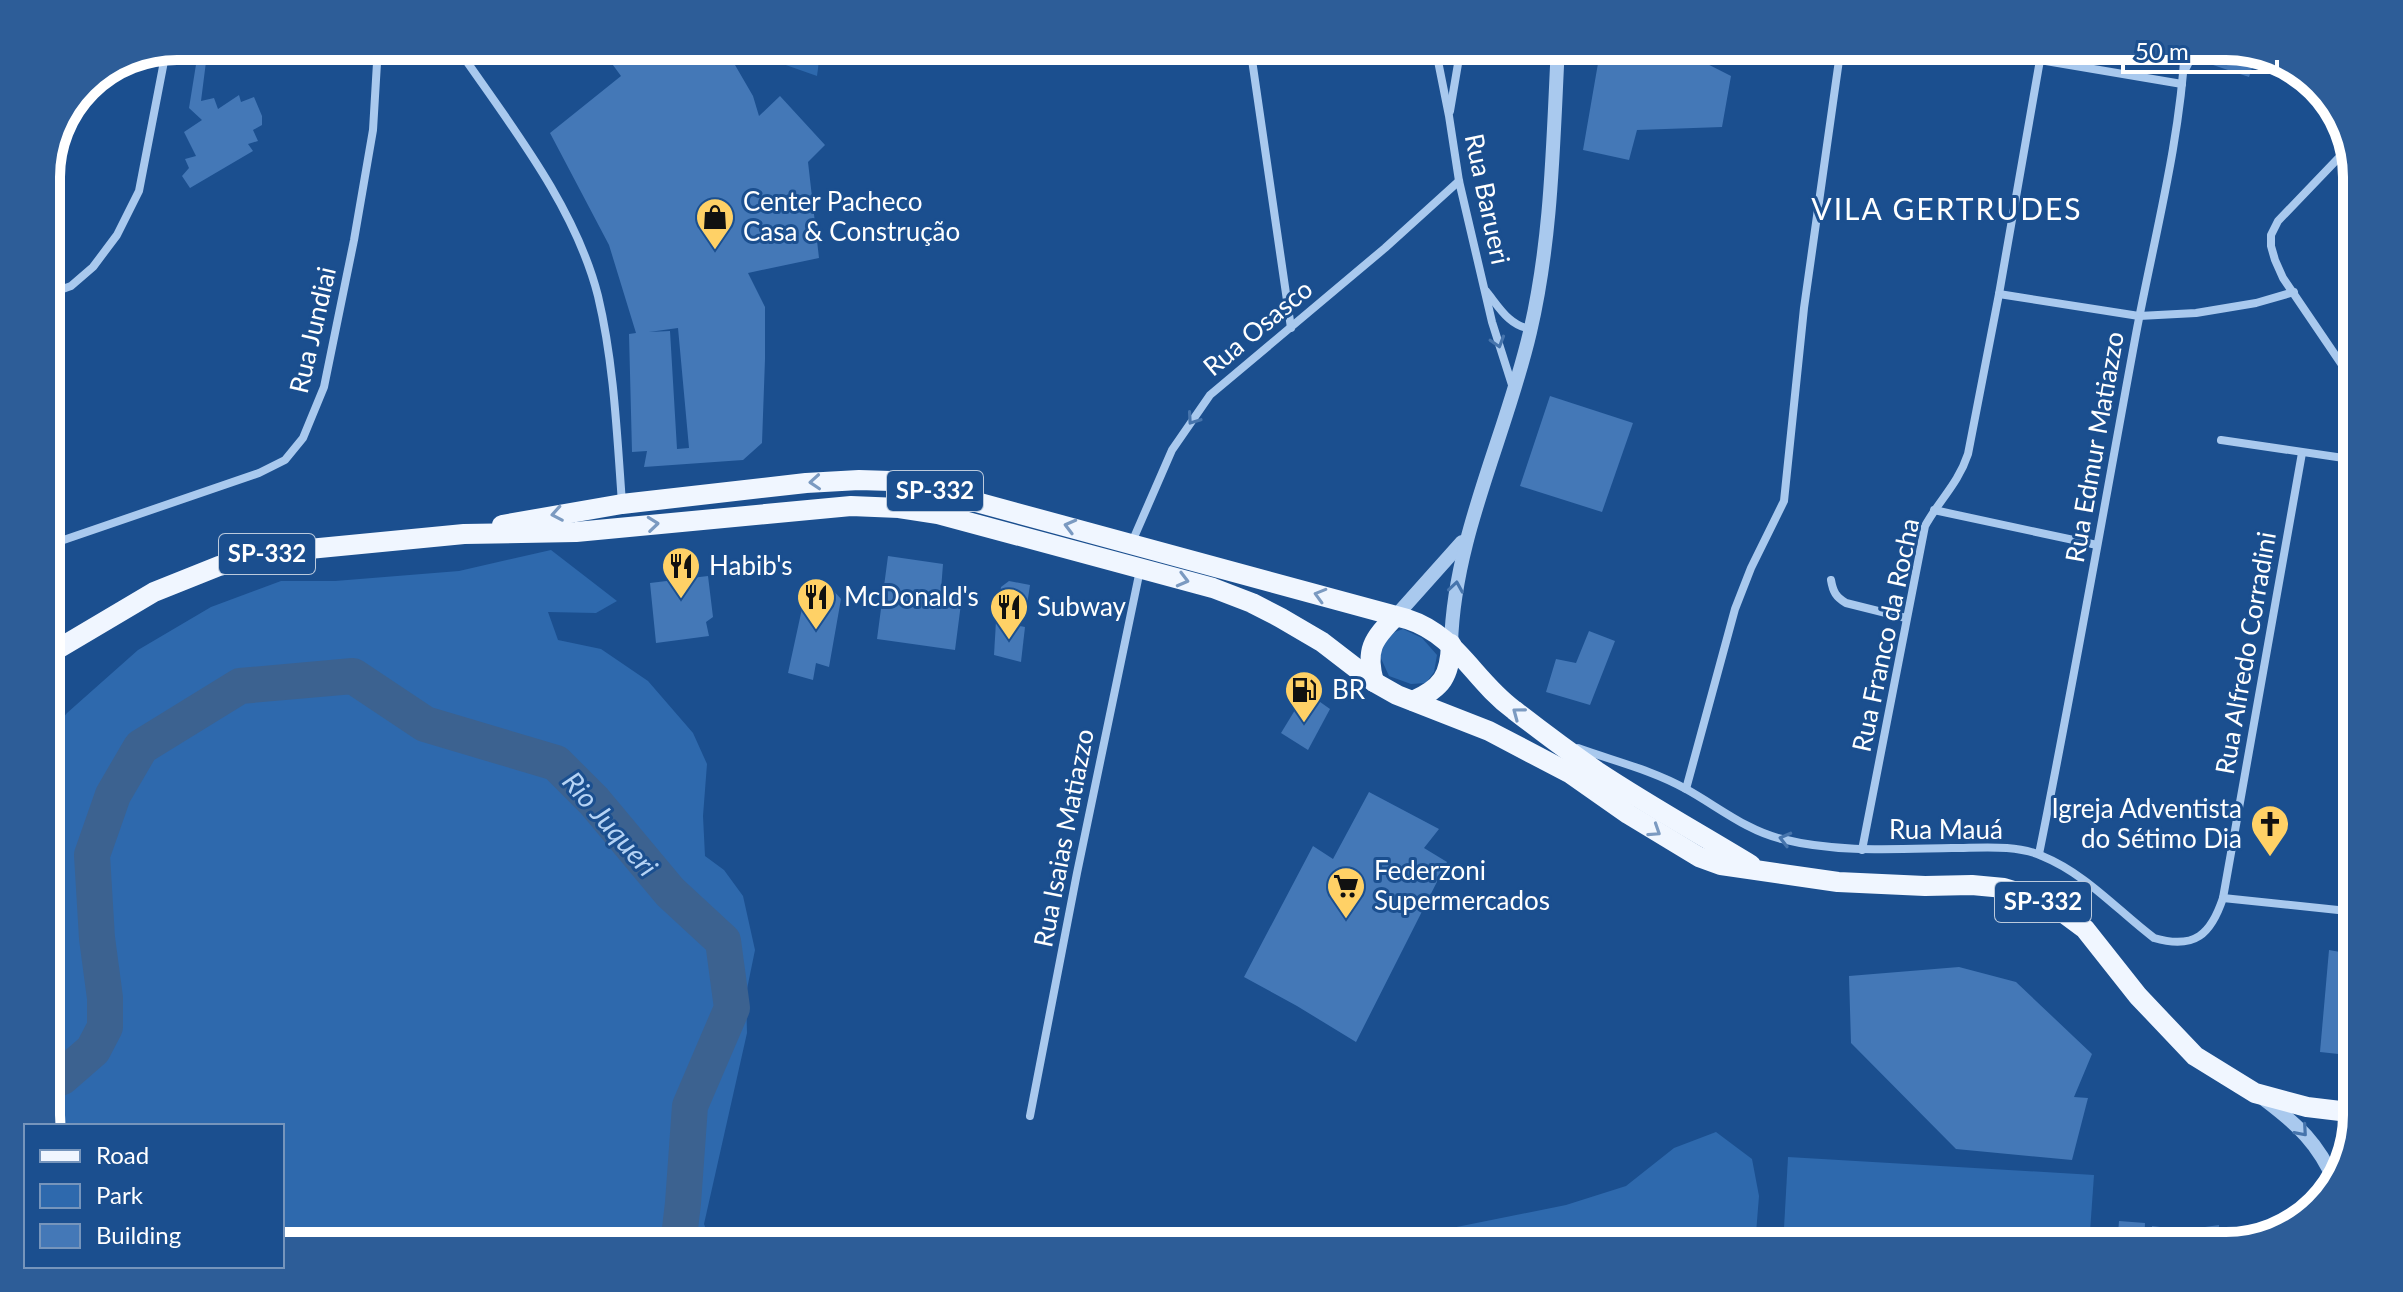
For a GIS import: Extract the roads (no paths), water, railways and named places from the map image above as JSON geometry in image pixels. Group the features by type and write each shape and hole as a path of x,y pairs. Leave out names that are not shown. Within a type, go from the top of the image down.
{"main road":[{"name":"SP-332","path":"464,534 622,504 806,483 891,481 932,490 1419,623 1445,638 1486,686 1510,707 1599,773 1758,869"},
{"name":"SP-332","path":"60,647 154,592 219,566 278,552 464,534 576,532 851,506 899,508 938,514 1213,588 1252,603 1322,642 1374,682 1511,741 1571,774 1628,814 1699,857 1721,865 1838,882 2004,888 2030,896 2058,909 2085,929 2138,996 2195,1056 2255,1093 2307,1107 2343,1111"},
{"path":"1374,682 1369,659 1371,647 1376,636 1395,617"},
{"path":"60,658 87,631"},
{"path":"1413,701 1443,682 1450,661 1451,644"}],"street":[{"name":"Rua Jundiai","path":"60,541 259,473 285,460 303,438 324,387 354,240 373,130 377,60"},
{"path":"466,60 539,168 574,231 597,294 609,356 622,504"},
{"path":"1252,60 1291,328"},
{"name":"Rua Barueri","path":"1438,60 1459,181 1500,349 1515,392"},
{"path":"1449,116 1459,60"},
{"path":"1451,644 1460,562 1515,392 1531,329 1549,217 1557,60"},
{"path":"1686,789 1735,609 1784,501 1804,308 1839,60"},
{"path":"2040,60 2182,84"},
{"name":"Rua Franco da Rocha","path":"1862,850 1925,526 1962,472 1968,454 2040,60"},
{"name":"Rua Edmur Matiazzo","path":"2039,854 2139,316 2172,157 2184,60"},
{"path":"2184,73 2190,60"},
{"path":"60,290 71,286 93,267 117,235 139,191 164,61"},
{"path":"2341,155 2278,221 2271,235 2275,260 2343,366"},
{"name":"Rua Osasco","path":"1131,543 1172,450 1210,395 1385,248 1459,181"},
{"name":"Rua Barueri","path":"1486,291 1509,320 1531,329"},
{"path":"1999,294 2139,316 2196,313 2256,303 2294,292"},
{"path":"2221,440 2343,458"},
{"name":"Rua Alfredo Corradini","path":"2190,940 2204,934 2216,921 2223,898 2302,453"},
{"path":"1934,510 2097,545"},
{"path":"1395,617 1469,532"},
{"name":"Rua Isaias Matiazzo","path":"1030,1116 1141,569"},
{"path":"1831,580 1833,591 1846,603 1906,618"},
{"name":"Rua Mauá","path":"1557,741 1650,772 1779,839 1862,850 1979,848 2039,854 2069,870 2108,898 2154,938 2190,940"},
{"path":"2223,898 2343,911"},
{"path":"2255,1093 2297,1124 2330,1169"}],"waterway":[{"name":"Rio Juqueri","path":"60,1078 93,1050 105,1027 92,855 113,795 141,747 240,686 353,676 425,724 556,763 594,801 670,892 723,941 732,1008 690,1106 680,1232"}],"place":[{"name":"Center Pacheco Casa & Construção","path":"715,251"},
{"name":"Habib's","path":"681,600"},
{"name":"McDonald's","path":"816,631"},
{"name":"Subway","path":"1009,641"},
{"name":"BR","path":"1304,724"},
{"name":"Igreja Adventista do Sétimo Dia","path":"2270,858"},
{"name":"Federzoni Supermercados","path":"1346,920"}],"district":[{"name":"VILA GERTRUDES","path":"1947,210"}]}
